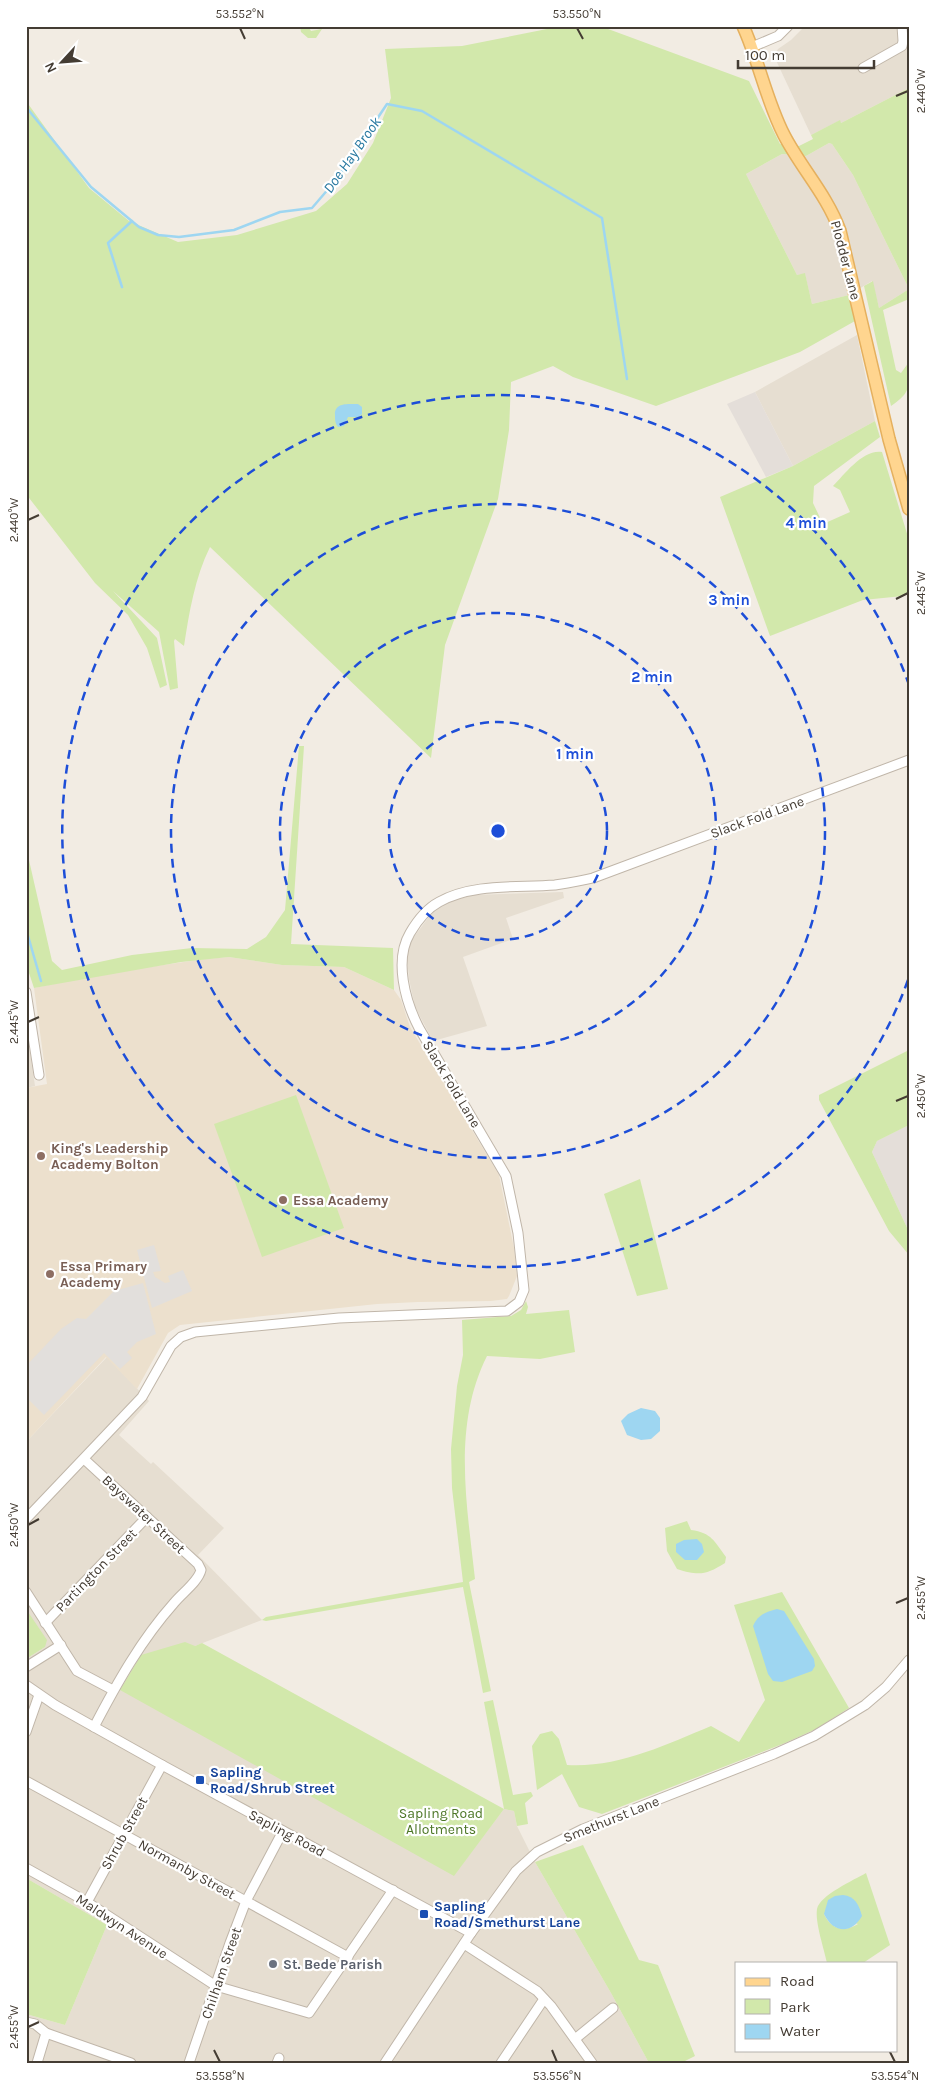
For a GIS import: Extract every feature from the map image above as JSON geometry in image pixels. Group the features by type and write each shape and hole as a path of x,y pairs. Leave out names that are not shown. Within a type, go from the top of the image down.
{"main road":[{"name":"Plodder Lane","path":"742,26 752,47 772,110 794,154 828,204 840,231 889,439 909,509"}],"street":[{"path":"752,47 778,36 788,26"},
{"path":"862,68 902,46 902,26"},
{"name":"Slack Fold Lane","path":"26,1519 148,1388 171,1346 188,1334 339,1318 507,1311 519,1302 524,1290 518,1233 506,1176 419,1028 408,1002 402,954 409,935 429,909 447,898 466,892 556,885 593,878 909,760"},
{"path":"26,992 39,1075"},
{"name":"Bayswater Street","path":"84,1458 198,1564 201,1570 151,1631 113,1690"},
{"name":"Partington Street","path":"45,1623 147,1517"},
{"path":"26,1592 80,1673 113,1690 94,1726"},
{"path":"26,1668 61,1646"},
{"name":"Smethurst Lane","path":"385,2063 471,1933 516,1871 543,1848 583,1829 774,1754 814,1736 865,1705 886,1687 909,1660"},
{"name":"Sapling Road","path":"26,1685 39,1695 162,1765 471,1933"},
{"path":"26,1731 39,1695"},
{"name":"Shrub Street","path":"87,1902 162,1765"},
{"name":"Normanby Street","path":"26,1780 348,1957"},
{"name":"Chilham Street","path":"189,2063 246,1901 283,1831"},
{"name":"Maldwyn Avenue","path":"26,1868 87,1902 216,1986 309,2013 348,1957"},
{"path":"348,1957 393,1890"},
{"path":"464,1944 532,1988 544,1999 592,2063"},
{"path":"501,2063 544,1999"},
{"path":"575,2039 613,2008"},
{"path":"26,2022 35,2024 46,2033 131,2063"},
{"path":"38,2063 46,2033"}],"shaded area":[{"path":"805,26 908,26 909,88 841,123 839,121 811,135 774,56 778,49 791,40"},
{"path":"829,143 832,144 853,175 909,289 879,308 872,281 849,295 812,304 805,274 797,275 746,174 782,154 806,156"},
{"path":"857,335 875,421 793,466 755,392"},
{"path":"755,392 793,466 766,477 727,404"},
{"path":"563,892 564,898 506,918 513,939 463,957 487,1026 433,1041 415,1007 407,958 411,941 428,918 439,907 474,895"},
{"name":"Essa Academy","path":"229,957 282,965 344,967 394,990 401,1000 410,1027 499,1175 514,1248 517,1276 509,1296 507,1299 491,1301 377,1304 180,1325 168,1333 137,1389 106,1357 26,1442 26,1088 47,1084 34,988 107,973"},
{"path":"26,1025 35,1086 26,1088"},
{"path":"909,1125 909,1232 872,1152 877,1141"},
{"path":"154,1245 161,1271 153,1272 155,1277 165,1283 170,1282 168,1276 183,1270 192,1291 152,1308 137,1250"},
{"path":"143,1283 156,1334 137,1342 127,1352 132,1358 120,1369 104,1353 44,1415 26,1397 26,1366 61,1329 77,1318 86,1319 114,1291"},
{"path":"107,1357 149,1401 119,1435 151,1464 153,1462 224,1528 198,1555 262,1620 195,1646 454,1875 504,1809 514,1811 517,1826 535,1862 649,2063 26,2063 26,2014 65,2025 107,1925 26,1878 26,1659 45,1647 26,1609 26,1442"}],"green space":[{"path":"300,26 308,26 311,31 322,29 316,38 308,38 301,32"},
{"path":"562,26 600,26 749,81 780,144 799,146 813,139 811,135 840,120 841,123 909,88 909,289 853,175 832,144 829,143 806,156 782,154 746,174 797,275 805,273 812,304 849,295 855,321 800,352 656,406 573,377 553,366 511,382 509,430 498,499 445,645 431,758 210,547 196,583 184,646 175,639 174,641 178,688 170,690 159,632 113,591 157,638 167,685 160,688 147,648 128,615 95,583 26,494 26,101 89,188 129,221 178,242 237,235 316,211 347,184 373,143 391,98 385,49 462,46"},
{"path":"873,281 879,308 909,289 909,299 883,310 896,370 901,373 909,362 908,388 903,397 891,406 864,286"},
{"path":"875,421 880,437 814,486 813,503 823,524 850,512 840,490 833,486 861,458 875,452 882,452 909,540 909,593 903,596 863,600 770,636 720,497 793,466"},
{"path":"299,746 304,746 291,944 393,948 394,990 344,967 282,965 229,957 181,962 34,988 26,964 26,847 52,961 62,970 132,955 192,948 247,949 266,937 285,910"},
{"path":"909,1050 909,1125 877,1141 872,1152 909,1232 909,1255 889,1231 819,1100 819,1095"},
{"path":"296,1095 344,1228 262,1257 214,1124"},
{"path":"640,1179 668,1289 637,1296 604,1194"},
{"path":"526,1301 528,1307 526,1314 569,1310 575,1352 540,1359 487,1356 476,1383 469,1410 465,1466 475,1579 469,1582 491,1691 483,1693 463,1587 266,1621 262,1620 266,1617 463,1582 452,1488 451,1449 457,1386 463,1355 462,1320 511,1316 521,1310"},
{"path":"687,1521 691,1530 704,1533 715,1542 726,1557 725,1563 713,1570 702,1573 691,1573 677,1569 667,1551 665,1528"},
{"path":"782,1592 849,1708 816,1729 785,1743 602,1814 579,1807 562,1774 537,1790 532,1746 540,1734 552,1731 559,1739 567,1765 605,1763 623,1759 641,1754 711,1726 739,1742 765,1700 734,1605"},
{"path":"26,1609 47,1640 45,1647 26,1659"},
{"name":"Sapling Road Allotments","path":"185,1642 195,1646 202,1643 504,1809 454,1876 120,1690 141,1655"},
{"path":"493,1700 513,1795 531,1792 533,1796 525,1803 528,1824 517,1826 514,1811 504,1809 484,1702"},
{"path":"583,1845 639,1960 658,1965 695,2056 681,2063 649,2063 535,1862"},
{"path":"866,1873 890,1945 864,1962 827,1962 818,1928 817,1909 824,1898","holes":["824,1914 858,1924 853,1927 838,1928 830,1923"]},
{"path":"26,1878 107,1925 65,2025 26,2014"}],"water":[{"path":"347,404 358,404 362,407 362,414 358,417 348,417 344,426 338,427 335,418 337,408"},
{"path":"641,1408 655,1411 660,1418 660,1431 651,1439 641,1440 627,1435 621,1421 628,1414"},
{"path":"697,1539 702,1544 704,1552 697,1560 685,1560 676,1552 676,1544 684,1540"},
{"path":"777,1609 784,1611 814,1659 815,1666 812,1671 782,1682 773,1681 768,1674 753,1626 762,1615"},
{"path":"835,1896 851,1897 856,1902 862,1916 858,1922 848,1929 837,1928 832,1925 824,1914 828,1900"}],"waterway":[{"name":"Doe Hay Brook","path":"26,107 91,187 139,227 158,235 179,237 234,230 280,212 312,208 336,180 387,104 422,111 602,218 627,379"},
{"path":"122,287 108,243 132,221"},
{"path":"26,929 41,981"}],"place":[{"name":"King's Leadership Academy Bolton","path":"41,1156"},
{"name":"Essa Academy","path":"283,1200"},
{"name":"Essa Primary Academy","path":"50,1274"},
{"name":"Sapling Road/Shrub Street","path":"200,1780"},
{"name":"Sapling Road/Smethurst Lane","path":"424,1914"},
{"name":"St. Bede Parish","path":"273,1964"}]}
